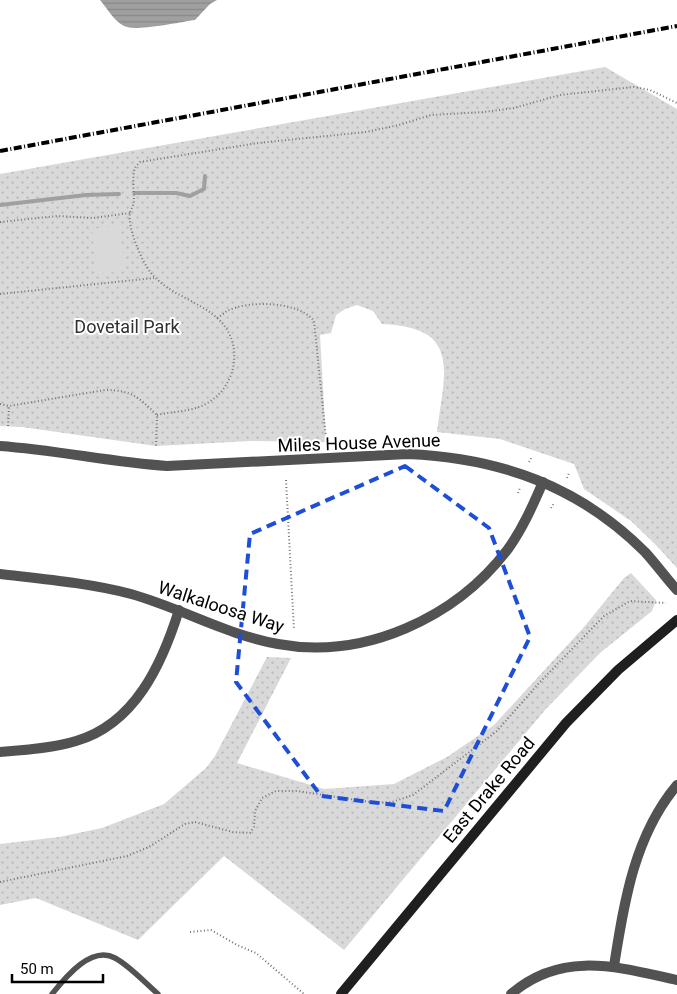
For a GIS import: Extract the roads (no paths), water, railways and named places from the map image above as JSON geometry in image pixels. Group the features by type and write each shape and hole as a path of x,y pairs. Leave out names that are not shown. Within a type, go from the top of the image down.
{"main road":[{"name":"East Drake Road","path":"341,994 566,723 618,670 677,620"}],"street":[{"name":"Miles House Avenue","path":"0,446 34,448 137,464 167,466 408,454 444,456 493,465 543,482 595,511 646,553 677,590"},
{"name":"Walkaloosa Way","path":"0,574 39,578 131,594 239,633 278,644 348,646 386,636 422,621 470,590 507,549 521,528 543,482"},
{"path":"0,752 77,741 104,729 126,713 156,669 179,610"},
{"path":"614,966 627,893 634,866 661,809 677,786"},
{"path":"511,994 531,980 564,968 584,965 614,966 677,980"}],"lane":[{"path":"52,994 70,972 80,964 103,955 115,958 158,994"}],"waterway":[{"path":"135,193 176,193 190,196 204,189 205,176"},
{"path":"0,205 86,195 119,194"}],"railway":[{"path":"0,151 677,26"}],"park label":[{"name":"Dovetail Park","path":"127,327"}]}
